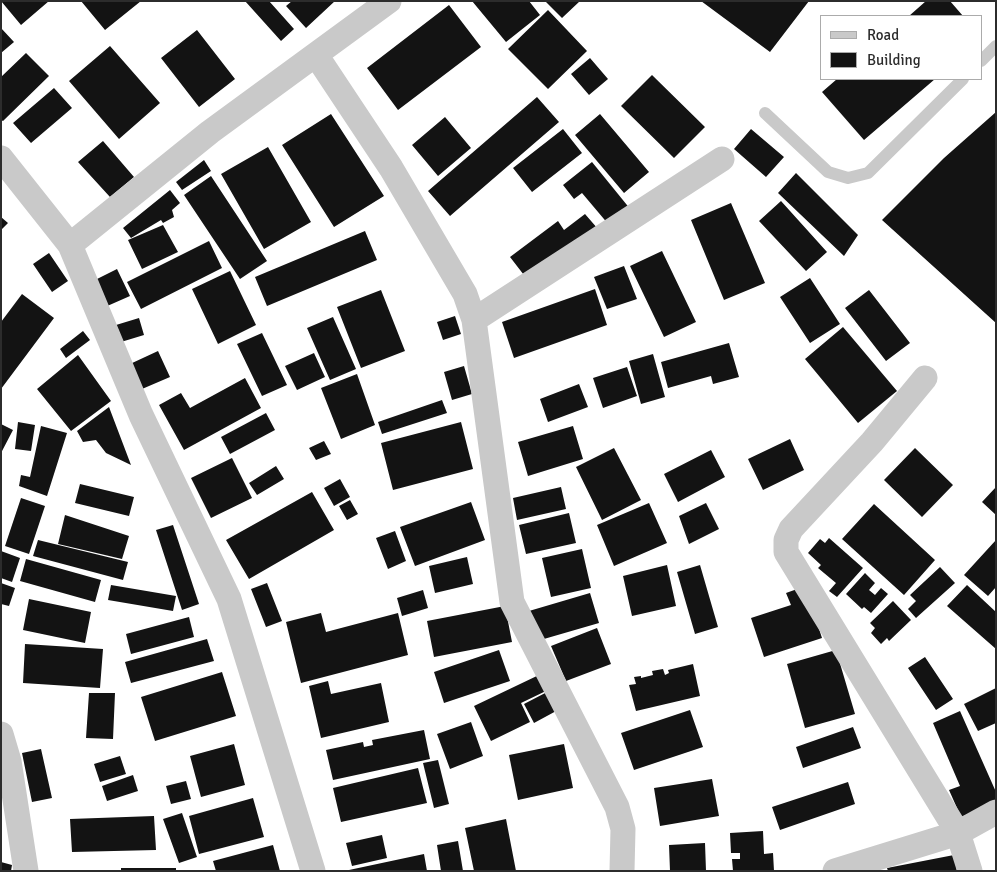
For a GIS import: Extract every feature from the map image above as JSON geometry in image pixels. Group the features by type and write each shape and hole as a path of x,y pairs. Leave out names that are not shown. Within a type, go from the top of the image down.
{"street":[{"path":"70,245 210,132 389,1"},
{"path":"316,55 391,168 465,294 474,320 512,602 617,807 623,829 622,871"},
{"path":"1,158 70,245 141,415 229,599 313,871"},
{"path":"474,320 722,159"},
{"path":"926,378 872,442 791,529 786,540 786,552 958,833 970,871"},
{"path":"1,734 9,761 26,871"},
{"path":"835,871 958,833 996,812"}],"lane":[{"path":"982,60 996,46"},
{"path":"765,113 828,172 848,178 868,173 962,80"}],"building":[{"path":"1,1 49,1 21,25"},
{"path":"81,1 141,1 105,30"},
{"path":"245,1 269,1 294,29 281,41"},
{"path":"292,1 335,1 306,28 286,6"},
{"path":"472,1 529,1 540,15 506,42"},
{"path":"545,1 580,1 562,18"},
{"path":"701,1 809,1 770,52"},
{"path":"926,1 950,1 962,15 910,15"},
{"path":"449,5 481,47 398,110 367,68"},
{"path":"548,10 587,51 548,89 508,49"},
{"path":"1,28 14,42 1,53"},
{"path":"197,30 235,79 199,107 161,58"},
{"path":"110,46 160,103 119,139 69,81"},
{"path":"26,53 49,76 3,121 1,120 1,77"},
{"path":"590,58 608,79 589,95 571,74"},
{"path":"652,75 705,127 674,158 621,106"},
{"path":"836,80 934,80 864,140 822,92"},
{"path":"54,88 72,108 31,143 13,123"},
{"path":"537,97 559,122 450,216 428,191"},
{"path":"996,112 996,323 882,220 944,158"},
{"path":"331,114 384,196 334,227 282,145"},
{"path":"600,114 649,172 624,193 575,135"},
{"path":"445,117 471,148 438,176 412,145"},
{"path":"563,129 582,153 532,192 513,168"},
{"path":"751,129 784,157 766,177 734,149"},
{"path":"103,141 134,177 110,197 78,162"},
{"path":"268,147 311,222 264,249 221,174"},
{"path":"204,160 211,171 182,190 176,182"},
{"path":"592,162 631,210 609,225 582,193 574,199 563,185"},
{"path":"796,173 858,235 844,256 778,193"},
{"path":"211,176 267,261 240,279 184,195"},
{"path":"170,190 180,203 172,210 174,217 163,223 161,220 131,238 123,228"},
{"path":"781,201 827,252 806,271 759,221"},
{"path":"731,203 765,283 724,300 691,220"},
{"path":"585,214 598,229 527,279 510,257 558,221 564,230"},
{"path":"1,217 8,223 1,230"},
{"path":"163,225 178,252 142,269 128,240"},
{"path":"365,231 377,260 267,306 255,277"},
{"path":"209,241 222,268 141,309 127,282"},
{"path":"662,251 696,322 664,337 630,266"},
{"path":"49,253 68,281 52,292 33,264"},
{"path":"624,266 637,299 607,309 594,277"},
{"path":"117,269 130,296 105,307 93,281"},
{"path":"230,271 256,325 218,344 192,289"},
{"path":"810,278 840,324 810,343 780,297"},
{"path":"595,289 607,325 514,358 502,322"},
{"path":"381,290 405,351 361,368 337,307"},
{"path":"869,290 910,343 886,361 845,308"},
{"path":"22,294 54,318 1,389 1,322"},
{"path":"455,316 461,334 443,340 437,322"},
{"path":"333,317 356,369 330,380 307,328"},
{"path":"139,318 144,335 121,342 116,325"},
{"path":"843,327 897,391 858,423 805,359"},
{"path":"83,331 90,340 66,358 60,349"},
{"path":"262,333 287,385 262,396 237,344"},
{"path":"729,343 739,377 713,384 711,376 668,388 661,362"},
{"path":"158,351 170,377 142,389 130,364"},
{"path":"314,353 325,377 297,390 285,366"},
{"path":"653,354 665,397 641,404 629,361"},
{"path":"78,355 111,401 71,431 37,389"},
{"path":"464,366 472,394 452,400 444,372"},
{"path":"627,367 637,396 603,408 593,378"},
{"path":"357,374 375,425 341,439 321,388"},
{"path":"245,378 261,408 184,450 159,405 181,393 190,408"},
{"path":"579,384 588,407 548,422 540,399"},
{"path":"442,400 447,413 382,434 378,422"},
{"path":"109,407 131,465 106,453 96,440 83,442 77,431"},
{"path":"266,413 275,430 230,454 221,437"},
{"path":"18,422 35,425 31,451 15,449"},
{"path":"461,422 473,469 393,490 381,443"},
{"path":"1,424 13,430 1,453"},
{"path":"41,426 67,433 47,496 19,486 21,475 30,477"},
{"path":"573,426 583,459 528,476 518,442"},
{"path":"790,439 804,470 763,490 748,459"},
{"path":"324,441 331,454 316,460 309,448"},
{"path":"614,448 641,500 602,520 576,467"},
{"path":"915,448 953,485 922,517 884,480"},
{"path":"711,450 725,477 678,502 664,474"},
{"path":"232,458 252,498 211,518 191,478"},
{"path":"276,466 284,479 257,495 249,483"},
{"path":"340,479 350,497 334,506 324,488"},
{"path":"80,484 134,497 129,516 75,503"},
{"path":"561,487 566,509 517,520 513,498"},
{"path":"996,487 996,515 982,502"},
{"path":"312,492 334,530 249,579 226,540"},
{"path":"21,498 45,506 29,554 5,546"},
{"path":"350,500 358,514 347,520 339,506"},
{"path":"471,502 485,540 415,566 400,527"},
{"path":"649,503 667,543 614,566 597,525"},
{"path":"706,503 719,529 689,544 679,516"},
{"path":"874,504 935,560 904,595 842,539"},
{"path":"569,513 576,543 526,554 519,525"},
{"path":"65,515 129,536 122,559 58,544"},
{"path":"173,525 199,604 182,610 156,530"},
{"path":"395,531 406,561 388,569 376,538"},
{"path":"829,538 863,568 837,597 829,591 836,583 818,568 821,565 808,553 820,539 825,543"},
{"path":"38,540 128,562 123,580 33,556"},
{"path":"996,540 996,587 988,596 964,575"},
{"path":"582,549 591,588 551,597 542,558"},
{"path":"1,551 20,558 12,582 1,578"},
{"path":"467,557 473,584 435,593 429,566"},
{"path":"26,559 101,580 95,602 20,581"},
{"path":"667,565 676,606 632,616 623,576"},
{"path":"700,565 718,627 695,634 677,572"},
{"path":"940,567 955,583 916,618 908,609 916,601 910,595"},
{"path":"865,573 875,583 869,590 875,595 881,588 888,594 871,613 864,607 862,609 846,594"},
{"path":"1,583 15,588 9,606 1,604"},
{"path":"267,583 282,621 266,627 251,589"},
{"path":"111,585 176,596 173,611 108,600"},
{"path":"967,585 996,612 996,649 947,606"},
{"path":"800,588 809,598 822,638 764,657 751,618 791,605 786,593"},
{"path":"423,590 428,608 402,616 397,598"},
{"path":"590,593 599,623 537,641 529,611"},
{"path":"29,599 91,612 85,643 23,630"},
{"path":"893,601 911,620 889,641 887,638 881,644 871,633 875,628 870,623"},
{"path":"505,606 512,642 434,657 427,621"},
{"path":"321,613 326,632 398,613 408,655 301,683 286,622"},
{"path":"189,617 194,637 131,654 126,634"},
{"path":"597,628 611,664 566,681 551,646"},
{"path":"207,639 214,661 131,683 125,662"},
{"path":"25,644 103,649 100,688 23,683"},
{"path":"499,650 510,681 444,703 434,672"},
{"path":"836,650 855,714 805,728 787,664"},
{"path":"925,657 953,699 936,710 908,668"},
{"path":"693,664 700,696 636,711 629,685 636,684 634,677 641,676 641,678 653,675 652,671 663,669 665,675 669,673 668,670"},
{"path":"222,672 236,716 155,741 141,697"},
{"path":"541,674 548,690 521,703 530,722 491,741 474,706"},
{"path":"328,681 331,694 381,683 389,722 321,738 309,686"},
{"path":"996,688 996,723 978,731 964,704"},
{"path":"549,691 558,710 534,723 524,704"},
{"path":"89,693 115,693 113,739 86,738"},
{"path":"690,710 703,747 634,770 621,733"},
{"path":"960,711 996,792 996,802 961,817 949,790 960,786 933,723"},
{"path":"471,722 483,756 450,769 437,734"},
{"path":"853,727 861,748 803,768 796,747"},
{"path":"424,730 430,759 333,780 326,750 363,742 364,747 373,745 372,740"},
{"path":"234,744 245,785 201,797 190,756"},
{"path":"564,744 573,788 518,800 509,755"},
{"path":"41,749 52,798 32,802 22,753"},
{"path":"120,756 126,774 100,782 94,764"},
{"path":"438,760 449,804 434,808 423,763"},
{"path":"418,768 427,803 341,822 333,788"},
{"path":"133,775 138,791 107,801 102,786"},
{"path":"712,779 719,816 660,826 654,788"},
{"path":"186,781 191,799 171,804 166,786"},
{"path":"848,782 855,804 780,830 772,807"},
{"path":"253,798 264,837 199,854 189,816"},
{"path":"182,813 197,857 179,863 163,819"},
{"path":"154,816 156,850 72,852 70,819"},
{"path":"506,819 516,871 474,871 465,828"},
{"path":"763,831 764,854 773,853 774,871 733,871 732,859 740,859 740,853 731,853 730,833"},
{"path":"382,835 387,858 352,866 346,843"},
{"path":"458,841 463,871 441,871 437,845"},
{"path":"705,843 706,871 670,871 669,845"},
{"path":"273,845 280,871 216,871 213,861"},
{"path":"424,854 427,871 349,871 349,870"},
{"path":"954,855 957,871 888,871 887,868"},
{"path":"1,862 12,865 11,871 1,871"},
{"path":"121,868 176,868 176,871 121,871"}]}
